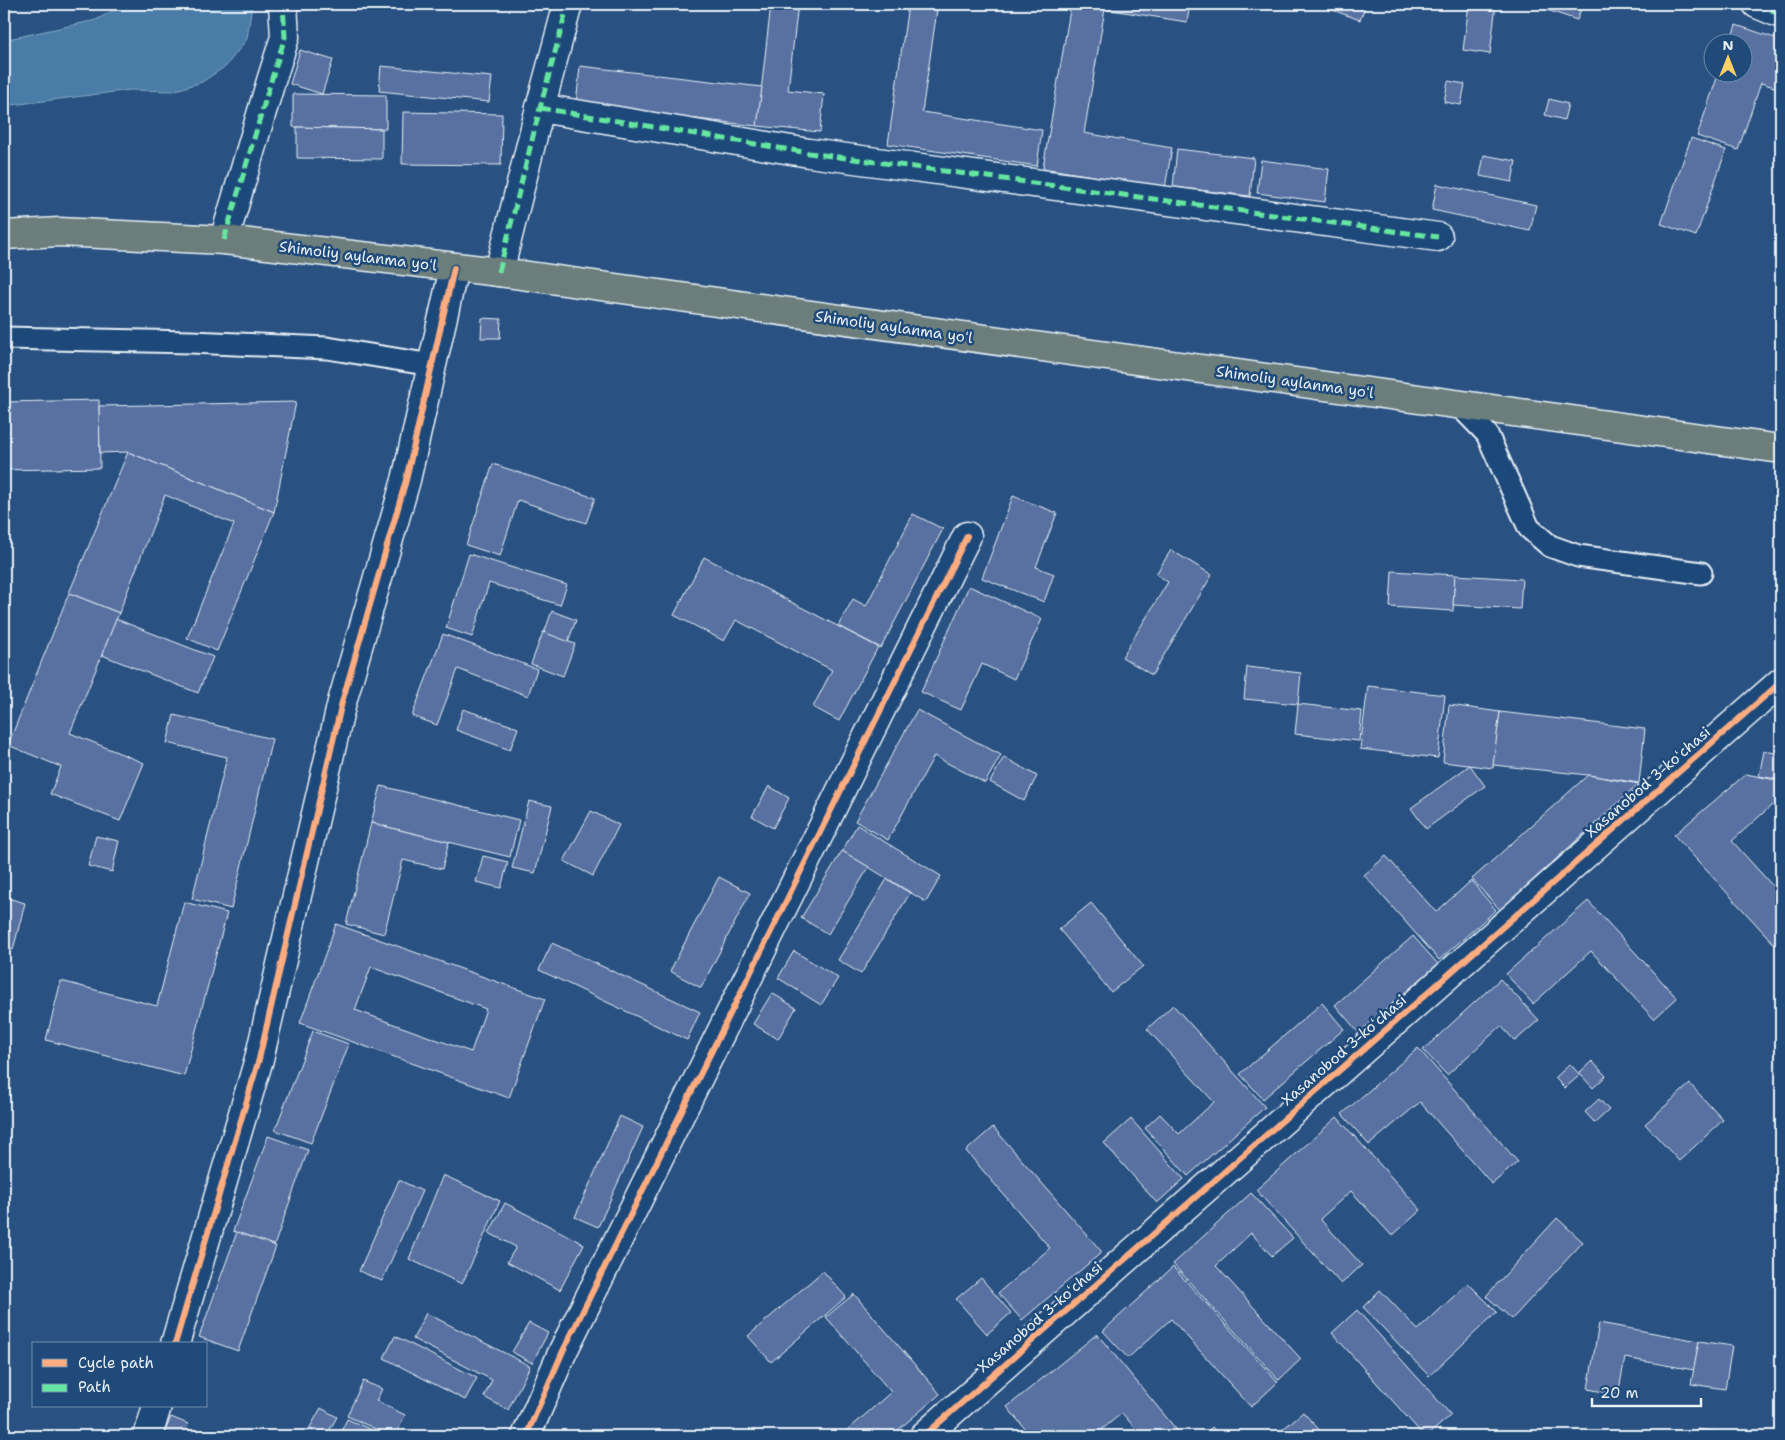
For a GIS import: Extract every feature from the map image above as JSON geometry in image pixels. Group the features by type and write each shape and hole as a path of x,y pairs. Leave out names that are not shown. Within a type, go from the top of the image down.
{"main road":[{"name":"Shimoliy aylanma yoʻl","path":"4,235 59,232 224,240 499,272 1781,449"}],"street":[{"path":"224,240 286,37 283,4"},
{"path":"499,272 568,4"},
{"path":"1757,4 1781,14"},
{"path":"540,108 809,153 1438,237"},
{"path":"176,1342 258,1060 342,702 406,480 454,268"},
{"path":"526,1436 563,1351 967,536"},
{"name":"Xasanobod 3-koʻchasi","path":"924,1436 1781,682"},
{"path":"148,1436 156,1408"}],"lane":[{"path":"4,338 191,342 327,348 432,365"},
{"path":"1459,405 1487,434 1530,528 1550,546 1578,556 1700,573"}],"water":[{"path":"124,4 252,5 247,39 226,66 202,82 173,91 130,90 4,106 4,40 96,20"}],"building":[{"path":"771,4 798,4 788,90 824,94 820,132 757,126"},
{"path":"1071,4 1190,4 1187,22 1105,9 1084,133 1172,148 1165,188 1043,168"},
{"path":"1329,4 1366,4 1360,20 1327,8"},
{"path":"1469,4 1496,4 1490,54 1463,50"},
{"path":"1546,4 1583,4 1577,20 1544,9"},
{"path":"908,5 937,10 922,112 1042,130 1037,166 888,144"},
{"path":"1736,25 1781,40 1781,89 1761,83 1738,150 1697,136 1716,82 1752,82 1752,32 1734,32"},
{"path":"300,50 333,60 322,94 290,84"},
{"path":"381,66 492,77 489,102 379,91"},
{"path":"580,66 762,87 757,126 576,105"},
{"path":"1448,81 1465,84 1461,105 1444,102"},
{"path":"293,94 386,95 386,129 293,127"},
{"path":"1549,99 1568,104 1564,120 1545,115"},
{"path":"403,112 502,114 501,165 402,164"},
{"path":"297,127 382,129 382,159 297,158"},
{"path":"1691,138 1726,150 1696,236 1661,224"},
{"path":"1177,149 1254,158 1250,196 1173,187"},
{"path":"1484,155 1516,161 1512,182 1480,176"},
{"path":"1261,160 1329,169 1325,202 1257,193"},
{"path":"1437,184 1536,205 1530,231 1432,210"},
{"path":"482,318 501,319 500,338 481,338"},
{"path":"99,400 100,468 4,470 4,402"},
{"path":"296,402 274,512 128,452 100,453 99,406"},
{"path":"128,452 274,512 217,651 187,638 234,524 165,495 119,613 69,593"},
{"path":"493,464 595,498 586,523 518,500 500,556 466,545"},
{"path":"1013,496 1057,513 1036,567 1054,574 1044,602 982,578"},
{"path":"913,514 943,529 881,648 838,626 853,599 866,606"},
{"path":"1171,550 1212,575 1152,675 1122,657 1168,582 1156,574"},
{"path":"469,554 567,585 560,605 489,583 472,637 446,628"},
{"path":"704,557 878,647 839,721 813,707 832,670 736,620 724,641 674,615"},
{"path":"1392,571 1455,575 1453,611 1390,607"},
{"path":"1455,575 1522,579 1520,609 1453,605"},
{"path":"969,586 1042,619 1014,679 982,664 961,710 921,692"},
{"path":"69,593 119,613 70,733 144,763 120,821 50,794 61,767 8,745"},
{"path":"552,611 576,620 568,642 544,633"},
{"path":"116,619 213,657 198,693 102,655"},
{"path":"543,632 575,644 563,676 531,664"},
{"path":"443,634 537,669 528,696 458,669 437,725 412,716"},
{"path":"1247,667 1301,673 1298,704 1244,699"},
{"path":"1368,686 1445,695 1438,758 1360,749"},
{"path":"1298,704 1362,711 1359,741 1295,734"},
{"path":"1449,705 1500,712 1493,768 1443,762"},
{"path":"463,709 518,728 510,750 456,730"},
{"path":"917,710 1001,755 985,783 934,756 888,840 855,821"},
{"path":"1500,712 1645,729 1639,783 1588,775 1493,765"},
{"path":"174,715 272,739 231,909 192,899 227,757 167,743"},
{"path":"1764,751 1781,754 1781,780 1759,776"},
{"path":"1004,757 1037,776 1024,801 990,782"},
{"path":"1470,765 1485,786 1426,829 1411,808"},
{"path":"1746,774 1781,781 1781,814 1772,805 1732,841 1781,893 1781,944 1777,947 1674,835"},
{"path":"1588,775 1639,784 1500,910 1472,879"},
{"path":"381,786 519,820 510,857 371,823"},
{"path":"769,786 789,798 773,828 752,816"},
{"path":"529,801 552,806 535,873 512,868"},
{"path":"591,811 619,825 593,876 564,861"},
{"path":"371,823 449,842 442,869 403,860 384,934 346,924"},
{"path":"857,825 941,876 926,902 842,851"},
{"path":"96,836 119,841 112,872 88,866"},
{"path":"842,851 869,867 828,934 801,918"},
{"path":"483,856 508,862 501,888 476,882"},
{"path":"1386,856 1436,912 1471,881 1496,910 1439,960 1364,875"},
{"path":"719,877 750,893 701,988 670,971"},
{"path":"887,879 910,893 861,974 838,960"},
{"path":"4,897 25,903 13,950 4,947"},
{"path":"1588,901 1677,998 1654,1019 1591,951 1533,1004 1506,974"},
{"path":"184,902 227,913 184,1076 46,1040 61,981 157,1006"},
{"path":"1091,903 1143,966 1111,992 1059,929"},
{"path":"336,924 545,999 509,1098 300,1023","holes":["371,967 486,1009 471,1052 355,1010"]},
{"path":"1413,936 1438,964 1359,1033 1335,1005"},
{"path":"552,943 700,1012 687,1040 539,970"},
{"path":"794,951 838,978 821,1005 778,978"},
{"path":"1500,979 1539,1020 1515,1041 1501,1026 1447,1075 1423,1050"},
{"path":"772,993 796,1008 778,1039 753,1024"},
{"path":"1322,1003 1344,1029 1263,1099 1240,1074"},
{"path":"1173,1005 1265,1107 1188,1176 1145,1128 1160,1114 1179,1134 1214,1102 1147,1029"},
{"path":"313,1031 349,1044 311,1143 275,1130"},
{"path":"1418,1048 1518,1162 1492,1184 1420,1102 1369,1145 1342,1114"},
{"path":"1592,1061 1606,1076 1593,1088 1579,1073"},
{"path":"1570,1064 1580,1075 1565,1088 1555,1078"},
{"path":"1690,1084 1723,1120 1679,1161 1645,1124"},
{"path":"1599,1099 1609,1110 1595,1123 1585,1112"},
{"path":"620,1116 643,1127 598,1227 575,1217"},
{"path":"1337,1117 1421,1210 1392,1236 1351,1191 1320,1219 1362,1265 1341,1284 1256,1190"},
{"path":"1131,1119 1184,1179 1157,1203 1104,1143"},
{"path":"993,1127 1102,1252 1022,1320 998,1293 1050,1248 966,1151"},
{"path":"268,1136 308,1150 274,1246 233,1231"},
{"path":"443,1175 500,1201 462,1284 409,1259"},
{"path":"399,1180 422,1191 382,1281 359,1271"},
{"path":"1251,1193 1293,1238 1272,1256 1251,1233 1216,1266 1301,1359 1279,1380 1173,1264"},
{"path":"505,1203 584,1244 560,1290 507,1262 516,1247 489,1233"},
{"path":"1557,1218 1583,1242 1512,1319 1486,1296"},
{"path":"237,1232 276,1246 238,1351 199,1337"},
{"path":"1173,1267 1278,1382 1251,1407 1171,1319 1128,1358 1103,1331"},
{"path":"823,1271 846,1297 771,1362 748,1336"},
{"path":"981,1278 1011,1313 987,1334 956,1299"},
{"path":"1468,1283 1497,1312 1429,1376 1363,1307 1380,1290 1418,1330"},
{"path":"854,1294 940,1394 891,1436 841,1436 891,1392 826,1317"},
{"path":"1357,1310 1451,1415 1427,1436 1424,1436 1332,1333"},
{"path":"426,1313 530,1366 508,1410 484,1397 492,1380 413,1339"},
{"path":"529,1323 548,1333 532,1363 512,1352"},
{"path":"1599,1323 1699,1341 1694,1370 1625,1358 1618,1395 1588,1389"},
{"path":"1097,1334 1180,1436 1142,1436 1122,1413 1094,1436 1031,1436 1007,1407"},
{"path":"395,1336 477,1378 465,1400 384,1358"},
{"path":"1699,1341 1732,1346 1725,1389 1691,1384"},
{"path":"363,1381 382,1389 376,1401 405,1415 395,1436 391,1436 347,1416"},
{"path":"321,1408 337,1417 326,1436 305,1436"},
{"path":"1303,1412 1325,1436 1275,1436"},
{"path":"171,1417 188,1424 183,1436 163,1436"},
{"path":"347,1419 385,1436 339,1436"},
{"path":"1212,1427 1220,1436 1202,1436"},
{"path":"1696,1429 1729,1433 1729,1436 1695,1436"}],"marked path":[{"path":"224,240 285,37 283,4"},
{"path":"499,272 568,4"},
{"path":"1757,4 1781,14"},
{"path":"540,108 809,153 1438,237"}],"cycle path":[{"path":"176,1342 259,1059 342,702 406,480 454,268"},
{"path":"526,1436 563,1351 967,536"},
{"path":"924,1436 1781,682"}]}
